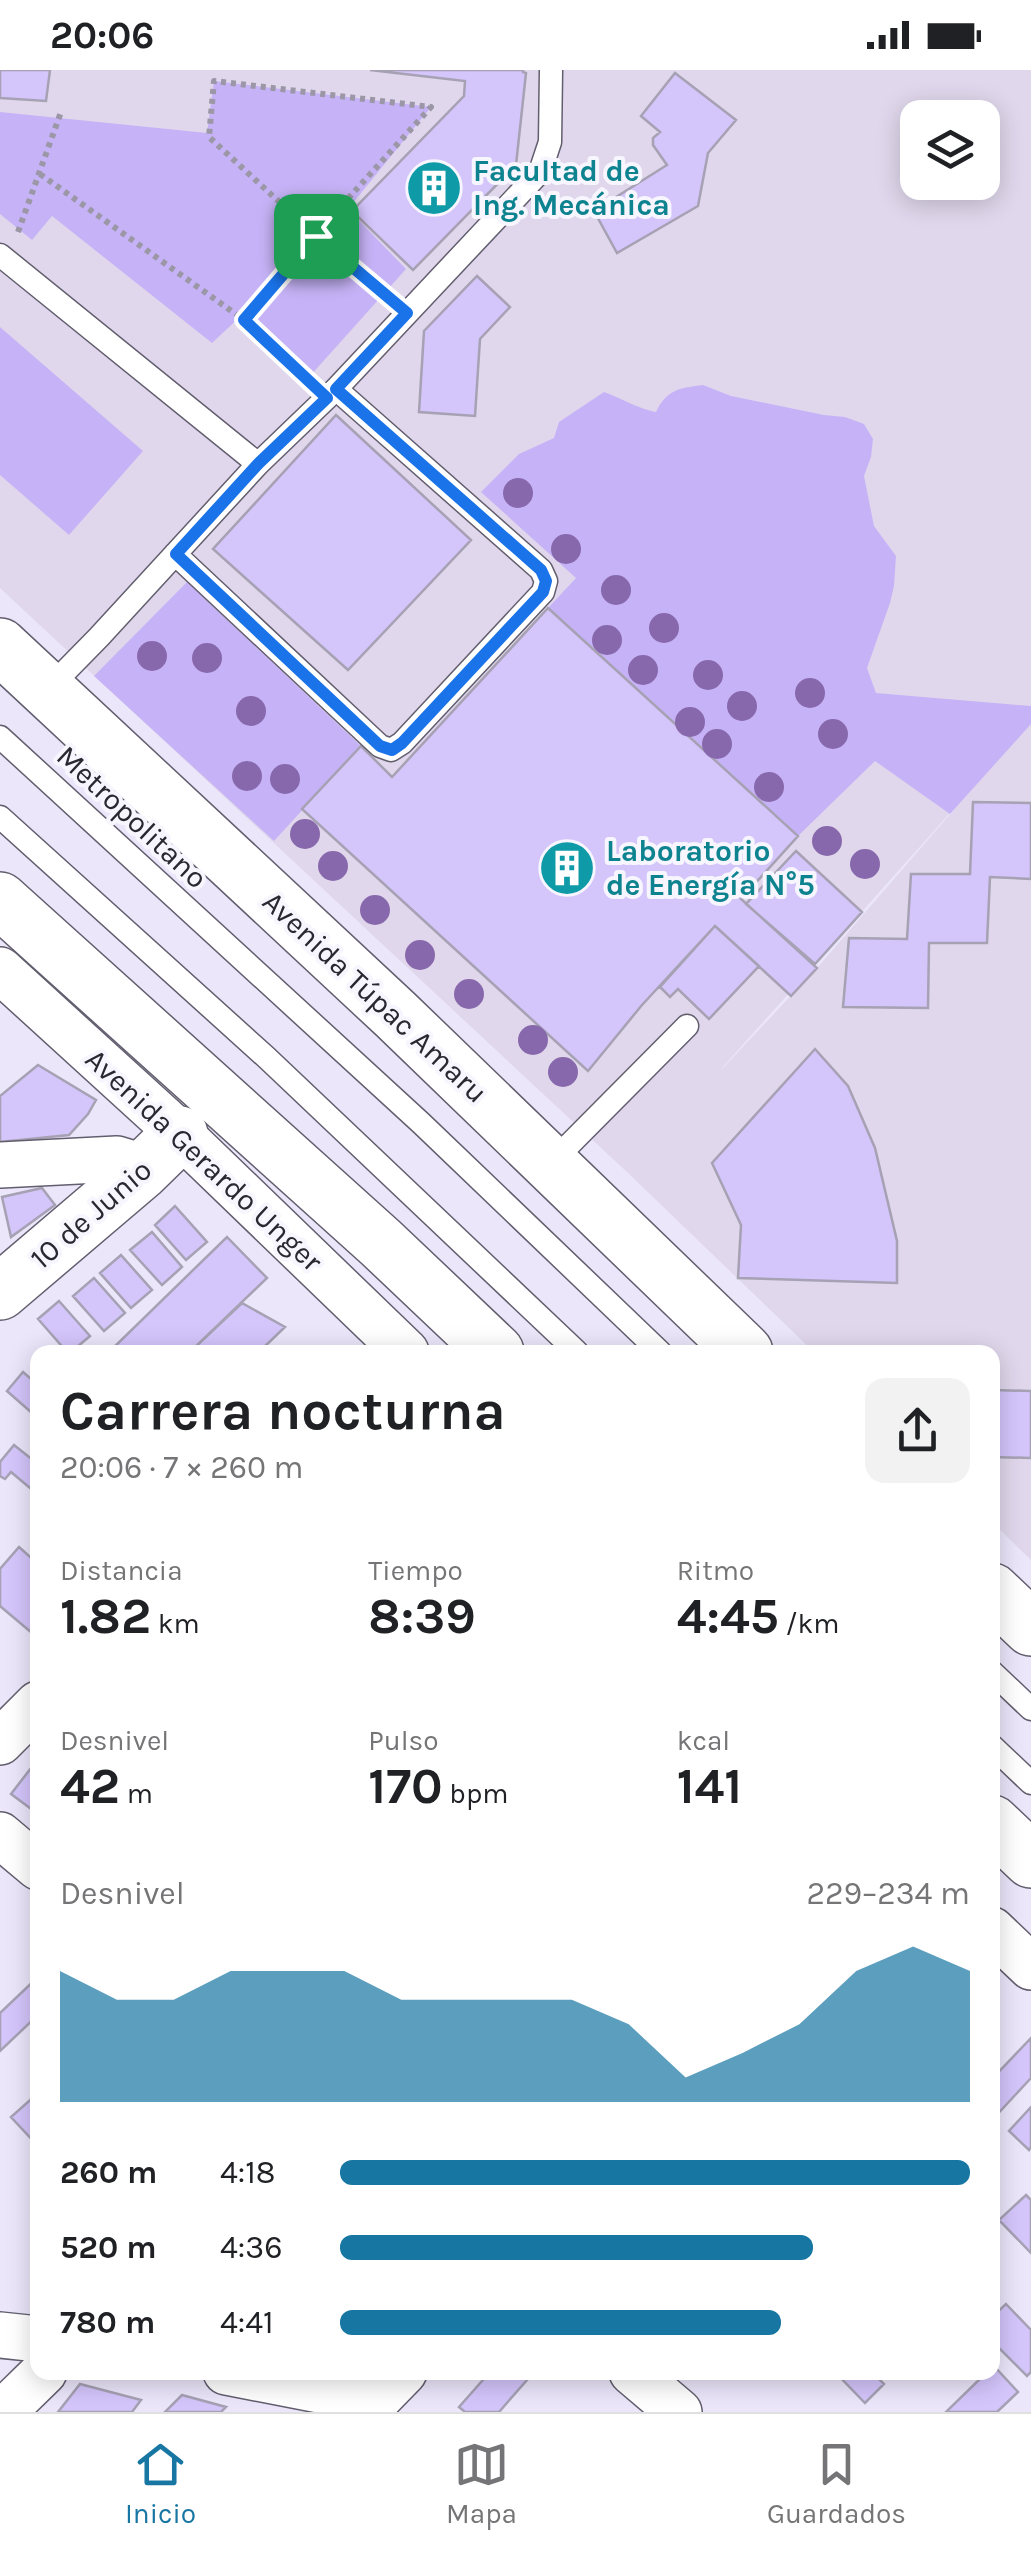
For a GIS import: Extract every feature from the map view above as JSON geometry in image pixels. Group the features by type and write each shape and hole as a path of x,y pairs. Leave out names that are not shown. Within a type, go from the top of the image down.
{"main road":[{"name":"Avenida Túpac Amaru","path":"0,646 394,1014 739,1345"},
{"path":"0,900 367,1230 489,1345"},
{"name":"10 de Junio","path":"0,1292 180,1134"},
{"path":"1000,1599 1031,1628"},
{"path":"1000,1831 1031,1860"}],"street":[{"name":"Avenida Gerardo Unger","path":"0,970 180,1134 391,1345"},
{"path":"0,1165 117,1159 141,1172"},
{"path":"0,1742 30,1712"},
{"path":"0,1835 30,1860"},
{"path":"0,2335 30,2339"},
{"path":"3,2412 36,2380"},
{"path":"273,2380 383,2399"},
{"path":"641,2380 679,2412"}],"lane":[{"path":"47,690 540,172 550,142 551,70"},
{"path":"4,258 258,464"},
{"path":"176,554 380,746 392,750 402,743 543,592 546,581 541,570 332,394"},
{"name":"Metropolitano","path":"0,737 421,1123 653,1345"},
{"path":"0,817 267,1058 569,1345"},
{"path":"550,1164 686,1026"},
{"path":"1000,1680 1031,1709"},
{"path":"1000,1754 1031,1783"}],"path":[{"path":"244,320 316,236 431,106 214,81 209,137 316,236 407,313"},
{"path":"4,258 40,174 60,112"},
{"path":"40,174 244,320 332,394"}],"shaded area":[{"path":"0,70 1031,70 1031,1560 1000,1530 1000,1345 807,1345 627,1172 0,588","holes":["977,783 817,968 722,1068"]},
{"path":"214,81 431,107 348,209 406,269 310,376 243,314 212,343 52,216 32,240 0,214 0,112 207,133"},
{"path":"0,327 143,451 69,535 0,475"},
{"path":"703,385 731,396 845,417 864,424 873,439 864,476 874,526 896,556 890,603 867,668 876,693 1031,706 1031,724 950,814 875,761 798,836 548,608 576,578 481,492 519,454 554,438 559,422 604,392 656,412 675,391"},
{"path":"187,582 361,746 274,841 94,676"}],"building":[{"path":"0,70 50,70 46,101 0,98"},
{"name":"Facultad de Ing. Mecánica","path":"370,70 526,73 516,165 413,270 352,211 464,96 465,81"},
{"path":"675,73 736,120 708,153 698,206 617,253 594,211 667,165 653,145 653,138 660,132 641,116"},
{"path":"477,276 510,307 480,339 475,416 419,412 424,331"},
{"path":"336,415 471,540 348,670 213,549"},
{"name":"Laboratorio de Energía N°5","path":"548,608 798,836 741,899 817,968 791,996 715,926 588,1071 302,809 361,746 392,777"},
{"path":"973,802 1031,803 1031,879 990,877 987,943 929,943 928,1008 843,1007 849,938 907,939 911,874 970,874"},
{"path":"796,851 862,912 815,964 746,904"},
{"path":"715,926 759,966 709,1019 678,989 670,997 660,987"},
{"path":"815,1049 848,1086 875,1148 897,1241 897,1283 738,1278 741,1225 712,1163"},
{"path":"38,1065 96,1100 69,1135 0,1142 0,1096"},
{"path":"42,1188 55,1205 11,1237 2,1197"},
{"path":"175,1206 207,1242 186,1260 155,1225"},
{"path":"152,1232 182,1267 162,1285 130,1250"},
{"path":"227,1237 267,1278 197,1345 116,1345"},
{"path":"121,1255 152,1290 131,1308 100,1273"},
{"path":"94,1278 125,1313 104,1331 73,1296"},
{"path":"59,1301 90,1336 79,1345 61,1345 38,1319"},
{"path":"242,1303 285,1327 266,1345 197,1345"},
{"path":"23,1372 30,1378 30,1411 7,1391"},
{"path":"1000,1390 1031,1391 1031,1458 1000,1457"},
{"path":"14,1445 30,1458 30,1488 11,1472 5,1479 0,1476 0,1462"},
{"path":"19,1547 30,1557 30,1631 0,1606 0,1569"},
{"path":"30,1769 30,1808 11,1794"},
{"path":"30,1985 30,2023 0,2051 0,2013"},
{"path":"1031,2038 1031,2078 1000,2111 1000,2071"},
{"path":"30,2100 30,2137 11,2117"},
{"path":"1031,2107 1031,2147 1029,2150 1009,2131"},
{"path":"1026,2195 1031,2200 1031,2253 1000,2221"},
{"path":"1006,2304 1031,2330 1031,2372 1027,2376 1000,2349 1000,2310"},
{"path":"1000,2372 1018,2392 997,2412 946,2412 979,2380 1000,2380"},
{"path":"483,2380 527,2380 499,2412 465,2412 459,2407"},
{"path":"843,2380 880,2380 884,2384 865,2403"},
{"path":"80,2384 141,2400 132,2412 58,2412"},
{"path":"182,2395 226,2407 221,2412 165,2412"}],"place":[{"name":"Facultad de Ing. Mecánica","path":"434,188"},
{"name":"Laboratorio de Energía N°5","path":"567,868"}],"route":[{"path":"316,236 407,313 336,389 541,570 546,581 543,592 392,750 380,746 176,554 258,464 327,398 244,320 316,236"}]}
